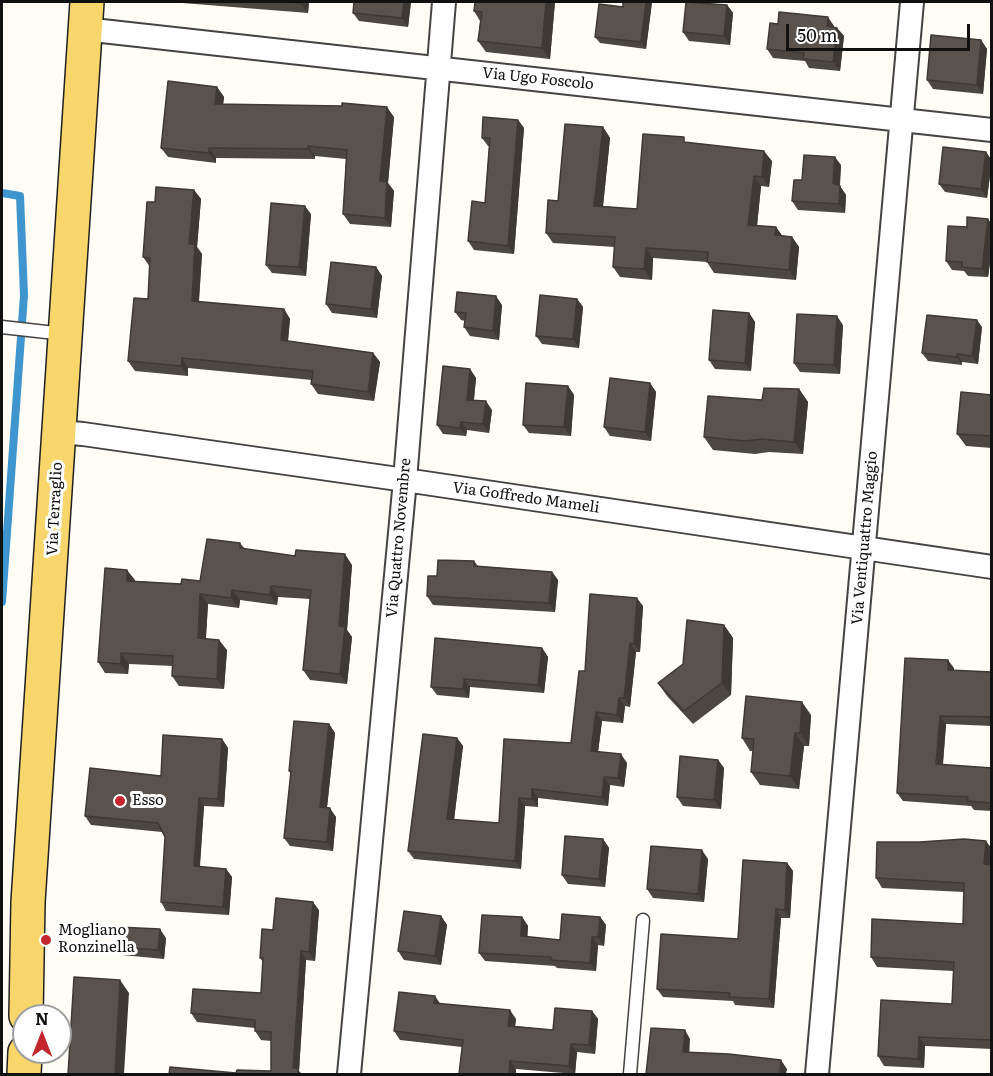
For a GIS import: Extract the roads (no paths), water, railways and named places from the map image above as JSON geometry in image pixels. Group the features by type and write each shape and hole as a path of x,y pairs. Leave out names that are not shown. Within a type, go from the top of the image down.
{"main road":[{"name":"Via Terraglio","path":"26,1004 28,903 85,15"}],"street":[{"name":"Via Quattro Novembre","path":"349,1074 405,480 444,2"},
{"name":"Via Ventiquattro Maggio","path":"817,1074 912,2"},
{"name":"Via Ugo Foscolo","path":"85,15 438,68 992,130"},
{"name":"Via Goffredo Mameli","path":"59,432 405,480 992,567"}],"lane":[{"path":"2,327 65,334"},
{"path":"630,1074 643,921"}],"waterway":[{"path":"2,193 20,196 24,295 2,602"}],"place":[{"name":"Esso","path":"120,801"},
{"name":"Mogliano Ronzinella","path":"46,940"}]}
